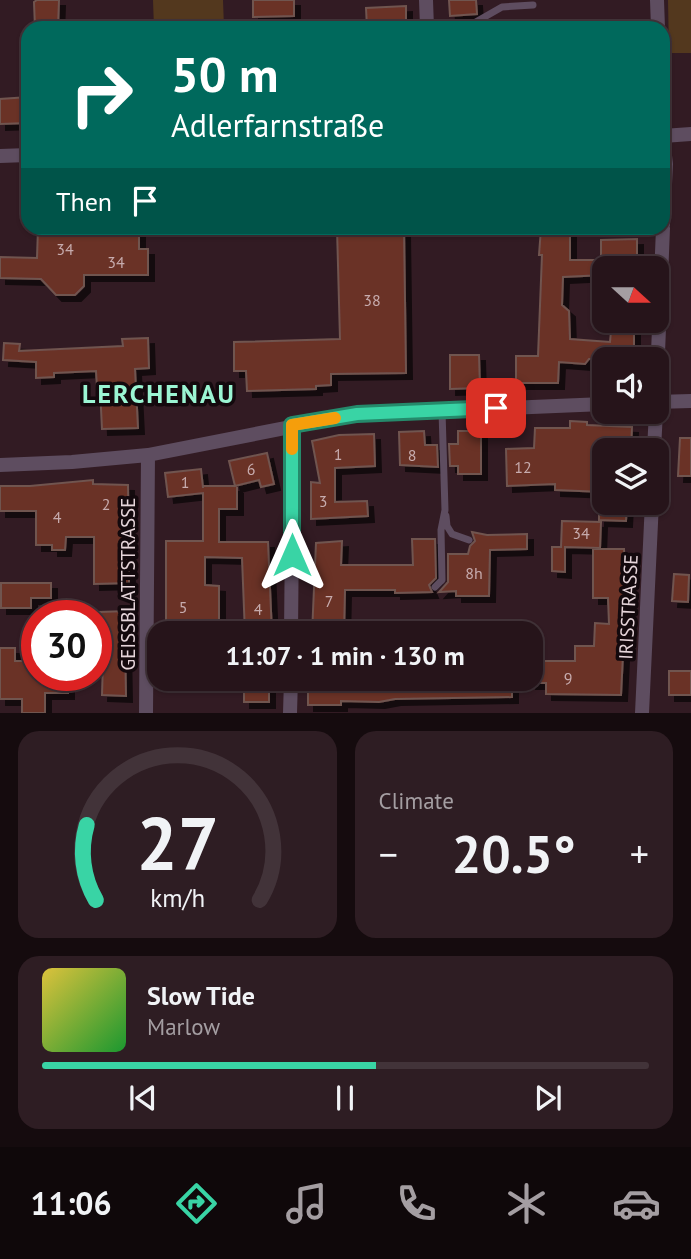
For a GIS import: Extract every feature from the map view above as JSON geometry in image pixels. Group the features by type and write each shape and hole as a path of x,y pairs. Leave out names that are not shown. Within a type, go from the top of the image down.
{"street":[{"path":"426,0 427,21"},
{"path":"657,0 658,21"},
{"path":"670,136 691,134"},
{"path":"0,156 21,155"},
{"path":"658,347 663,235"},
{"path":"669,402 691,401"},
{"path":"0,466 148,455 357,414 592,404"},
{"path":"291,621 292,425"},
{"name":"GEISSBLATTSTRASSE","path":"146,713 148,455"},
{"name":"IRISSTRASSE","path":"642,713 651,515"},
{"path":"290,691 290,713"}],"lane":[{"path":"478,21 502,7 533,5"},
{"path":"442,410 445,510 449,531 459,538 469,540"},
{"path":"435,587 442,580 441,530 445,510"}],"shaded area":[{"path":"153,0 223,0 224,21 154,21"},
{"path":"668,0 691,0 691,53 670,53"}],"building":[{"path":"59,0 58,21 35,21 34,2"},
{"path":"253,0 294,0 294,16 253,17"},
{"path":"449,0 476,0 477,14 450,16"},
{"path":"406,6 406,21 367,21 366,8"},
{"path":"21,98 21,123 0,124 0,99"},
{"path":"38,235 139,235 139,249 148,249 148,275 84,275 84,286 75,295 56,295 41,279 0,278 0,257 37,258"},
{"path":"337,235 404,235 406,373 331,374 331,385 316,386 316,389 247,391 246,371 234,371 234,342 340,339"},
{"path":"540,235 570,235 570,260 592,260 592,276 563,277 562,305 569,311 570,339 610,342 611,333 634,333 634,347 592,347 592,359 585,364 559,362 558,383 516,383 516,356 538,356 542,255 539,255"},
{"path":"637,239 637,256 601,256 601,240"},
{"path":"148,338 149,368 135,369 138,428 102,429 100,388 97,388 96,371 54,373 54,377 36,378 36,362 3,360 4,343 20,344 19,351 123,346 122,339"},
{"path":"450,355 479,355 480,388 450,389"},
{"path":"570,421 587,422 587,425 632,427 632,438 592,438 592,492 555,490 555,484 507,486 506,449 534,448 535,428 570,428"},
{"path":"424,431 425,445 437,445 438,467 400,465 399,432"},
{"path":"458,431 481,431 481,474 458,474 458,466 450,466 449,444 458,444"},
{"path":"374,434 375,466 335,468 335,502 367,501 368,516 311,519 311,482 320,483 312,441 339,435"},
{"path":"680,438 691,438 691,476 678,476"},
{"path":"267,453 274,484 261,487 259,480 235,486 229,461"},
{"path":"201,469 203,488 237,486 237,509 219,509 219,542 268,542 271,621 244,621 242,558 205,557 205,585 219,586 219,621 166,621 166,541 203,541 203,493 168,497 165,473"},
{"path":"93,480 93,484 128,485 129,583 94,584 94,537 66,537 65,550 52,550 52,545 36,545 36,511 0,511 0,486"},
{"path":"599,515 626,515 626,521 599,520"},
{"path":"562,521 601,522 600,548 565,547 565,572 552,571 552,547 561,547"},
{"path":"472,532 487,535 527,534 527,549 490,550 489,596 456,596 456,591 439,592 448,582 448,554 468,554 475,541"},
{"path":"412,539 435,539 436,578 429,585 432,592 345,590 344,621 313,621 316,543 342,541 341,565 413,565"},
{"path":"593,549 624,549 626,595 621,695 546,694 543,661 575,661 575,646 594,646 595,623 609,624 608,598 593,598"},
{"path":"674,574 689,575 688,602 672,601"},
{"path":"1,583 51,583 51,598 21,600 21,608 1,608"},
{"path":"128,611 128,641 125,641 126,696 102,695 102,691 112,691 112,612"},
{"path":"0,648 15,648 15,661 21,661 21,691 68,691 45,693 45,713 22,713 22,699 0,699"},
{"path":"669,671 691,671 691,695 669,695"},
{"path":"244,691 269,691 269,702 244,702"},
{"path":"308,691 512,691 512,697 341,701 341,705 308,705"}],"slow traffic":[{"path":"292,449 292,425 335,418"}],"district":[{"name":"LERCHENAU","path":"159,393"}],"route":[{"path":"292,555 292,425 357,414 496,408"}]}
